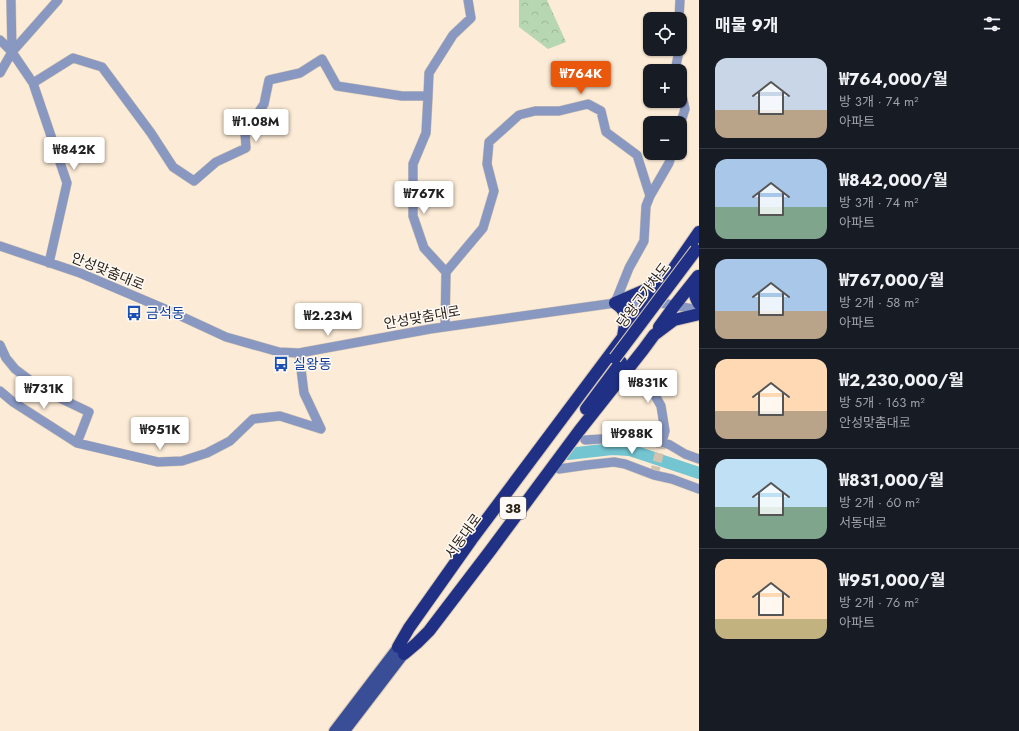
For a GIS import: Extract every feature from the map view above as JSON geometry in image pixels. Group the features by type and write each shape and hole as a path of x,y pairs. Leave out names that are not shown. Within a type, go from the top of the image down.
{"highway":[{"path":"401,651 409,628 472,539 672,271 699,232"},
{"name":"당왕고가차도","path":"621,364 698,251"},
{"path":"615,303 645,290 672,271"},
{"path":"654,335 671,304 698,275"},
{"path":"698,275 694,286 694,295 699,304"},
{"path":"615,303 620,306 626,316 623,337"},
{"path":"621,364 654,335 674,320 699,314"},
{"name":"서동대로","path":"401,651 621,364"}],"main road":[{"name":"서동대로","path":"334,731 401,651"},
{"name":"서동대로","path":"345,731 401,651"}],"street":[{"path":"11,0 12,52"},
{"path":"0,73 12,52 58,0"},
{"path":"446,272 424,248 413,216 413,164 426,133 429,73 453,35 470,18 468,0"},
{"path":"679,12 680,0"},
{"path":"0,40 12,52 33,83 66,183 49,263"},
{"path":"33,83 72,58 102,67 173,167 194,181 216,162 246,148 246,133 264,104 269,80 300,73 322,59 337,86 402,96 428,96"},
{"path":"445,327 446,272 483,228 494,191 487,164 489,142 519,115 535,111 559,111 588,104 601,111 606,132 636,155 650,196"},
{"path":"615,303 629,268 644,241 646,206 670,160"},
{"name":"안성맞춤대로","path":"0,246 80,273 172,312 226,337 279,352 299,353 445,327 615,303 649,302 671,304 699,310"},
{"path":"0,345 6,358 15,369 42,390 89,412 77,443"},
{"path":"0,391 13,402 77,443 158,462 182,461 207,454 230,441 253,419 280,416 321,429 304,393 299,353"},
{"path":"621,364 652,390 661,406 665,431 662,442"},
{"path":"585,440 617,438 657,440 670,445 685,454 699,459"},
{"path":"559,469 614,462 625,464 654,475 672,478 699,489"}],"green space":[{"path":"519,0 547,0 566,42 548,49 519,27"}],"waterway":[{"path":"568,454 612,449 630,450 699,473"}],"tunnel":[{"path":"654,475 662,442"}],"place":[{"name":"금석동","path":"134,313"},
{"name":"실왕동","path":"281,364"}]}
